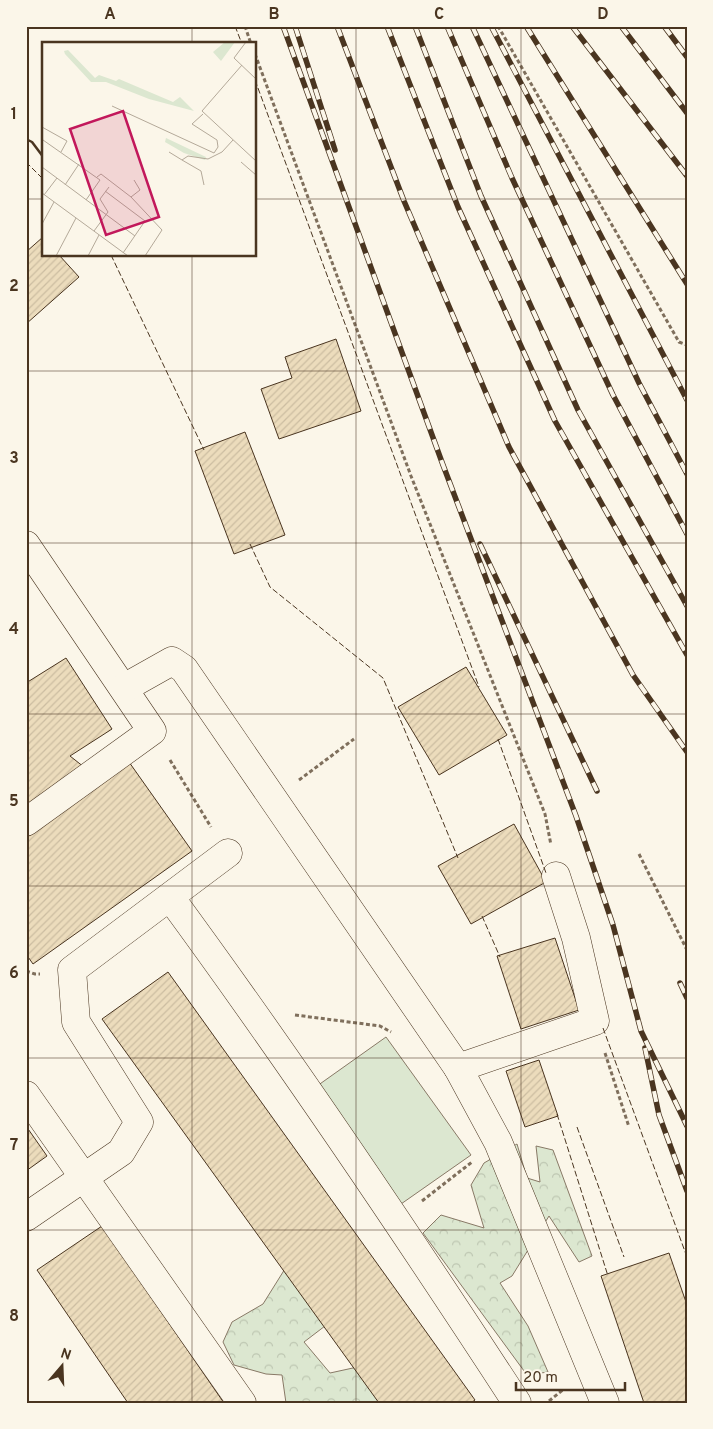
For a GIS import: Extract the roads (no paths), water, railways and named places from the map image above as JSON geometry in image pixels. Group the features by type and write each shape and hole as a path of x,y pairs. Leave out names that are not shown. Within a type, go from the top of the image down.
{"lane":[{"path":"26,545 152,731 26,822"},
{"path":"124,688 172,661 184,669 458,1068 498,1142 605,1403"},
{"path":"26,1216 121,1152 139,1122 76,1022 72,970 228,853"},
{"path":"458,1068 595,1021 576,938 556,876"},
{"path":"170,897 252,1009 398,1220 517,1403"},
{"path":"26,1095 242,1403"}],"railway":[{"path":"283,26 443,465 576,816 613,925 641,1031 687,1126"},
{"path":"295,26 335,150"},
{"path":"337,26 404,201 509,447 633,675 687,752"},
{"path":"387,26 458,207 555,421 687,655"},
{"path":"415,26 481,196 578,410 687,606"},
{"path":"447,26 512,178 613,395 687,534"},
{"path":"472,26 639,383 687,474"},
{"path":"491,26 687,400"},
{"path":"526,26 687,284"},
{"path":"572,26 687,176"},
{"path":"621,26 687,113"},
{"path":"664,26 687,57"},
{"path":"480,544 597,791"},
{"path":"680,983 687,998"},
{"path":"645,1048 659,1115 687,1191"}]}
